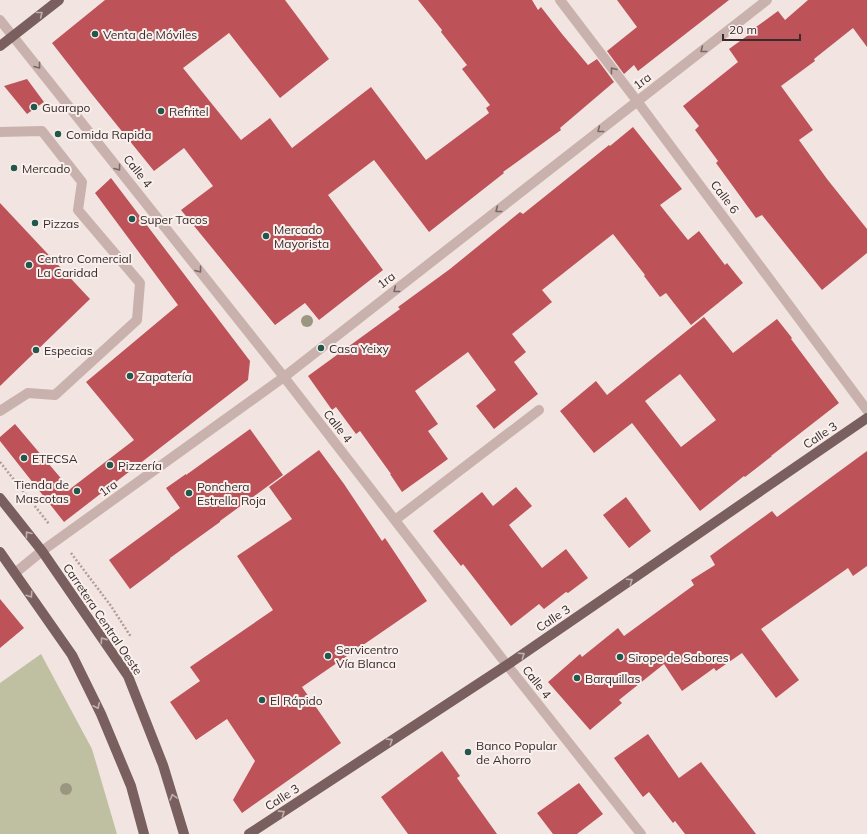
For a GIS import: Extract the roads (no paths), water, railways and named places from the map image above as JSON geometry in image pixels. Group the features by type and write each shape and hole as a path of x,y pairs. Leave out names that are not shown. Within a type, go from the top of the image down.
{"main road":[{"path":"0,46 59,0"},
{"name":"Calle 3","path":"249,834 507,665 867,418"},
{"name":"Carretera Central Oeste","path":"0,498 42,551 128,676 163,765 184,834"},
{"path":"0,552 72,655 98,707 131,786 144,834"}],"street":[{"name":"Calle 6","path":"560,0 867,410"},
{"name":"1ra","path":"15,573 42,551 284,377 767,0"},
{"name":"Calle 4","path":"0,20 284,377 640,834"},
{"path":"0,132 42,131 82,182 78,210 140,283 137,320 61,390 55,395 28,393 0,411"},
{"path":"395,520 539,410"}],"place":[{"name":"Venta de Móviles","path":"95,34"},
{"name":"Guarapo","path":"34,107"},
{"name":"Refritel","path":"161,111"},
{"name":"Comida Rapida","path":"58,134"},
{"name":"Mercado","path":"14,168"},
{"name":"Super Tacos","path":"132,219"},
{"name":"Pizzas","path":"35,223"},
{"name":"Mercado Mayorista","path":"266,236"},
{"name":"Centro Comercial La Caridad","path":"29,265"},
{"name":"Casa Yeixy","path":"321,348"},
{"name":"Especias","path":"36,350"},
{"name":"Zapatería","path":"130,376"},
{"name":"ETECSA","path":"24,458"},
{"name":"Pizzería","path":"110,465"},
{"name":"Tienda de Mascotas","path":"77,491"},
{"name":"Ponchera Estrella Roja","path":"189,493"},
{"name":"Servicentro Vía Blanca","path":"328,656"},
{"name":"Sirope de Sabores","path":"620,657"},
{"name":"Barquillas","path":"577,678"},
{"name":"El Rápido","path":"262,700"},
{"name":"Banco Popular de Ahorro","path":"468,752"}]}
